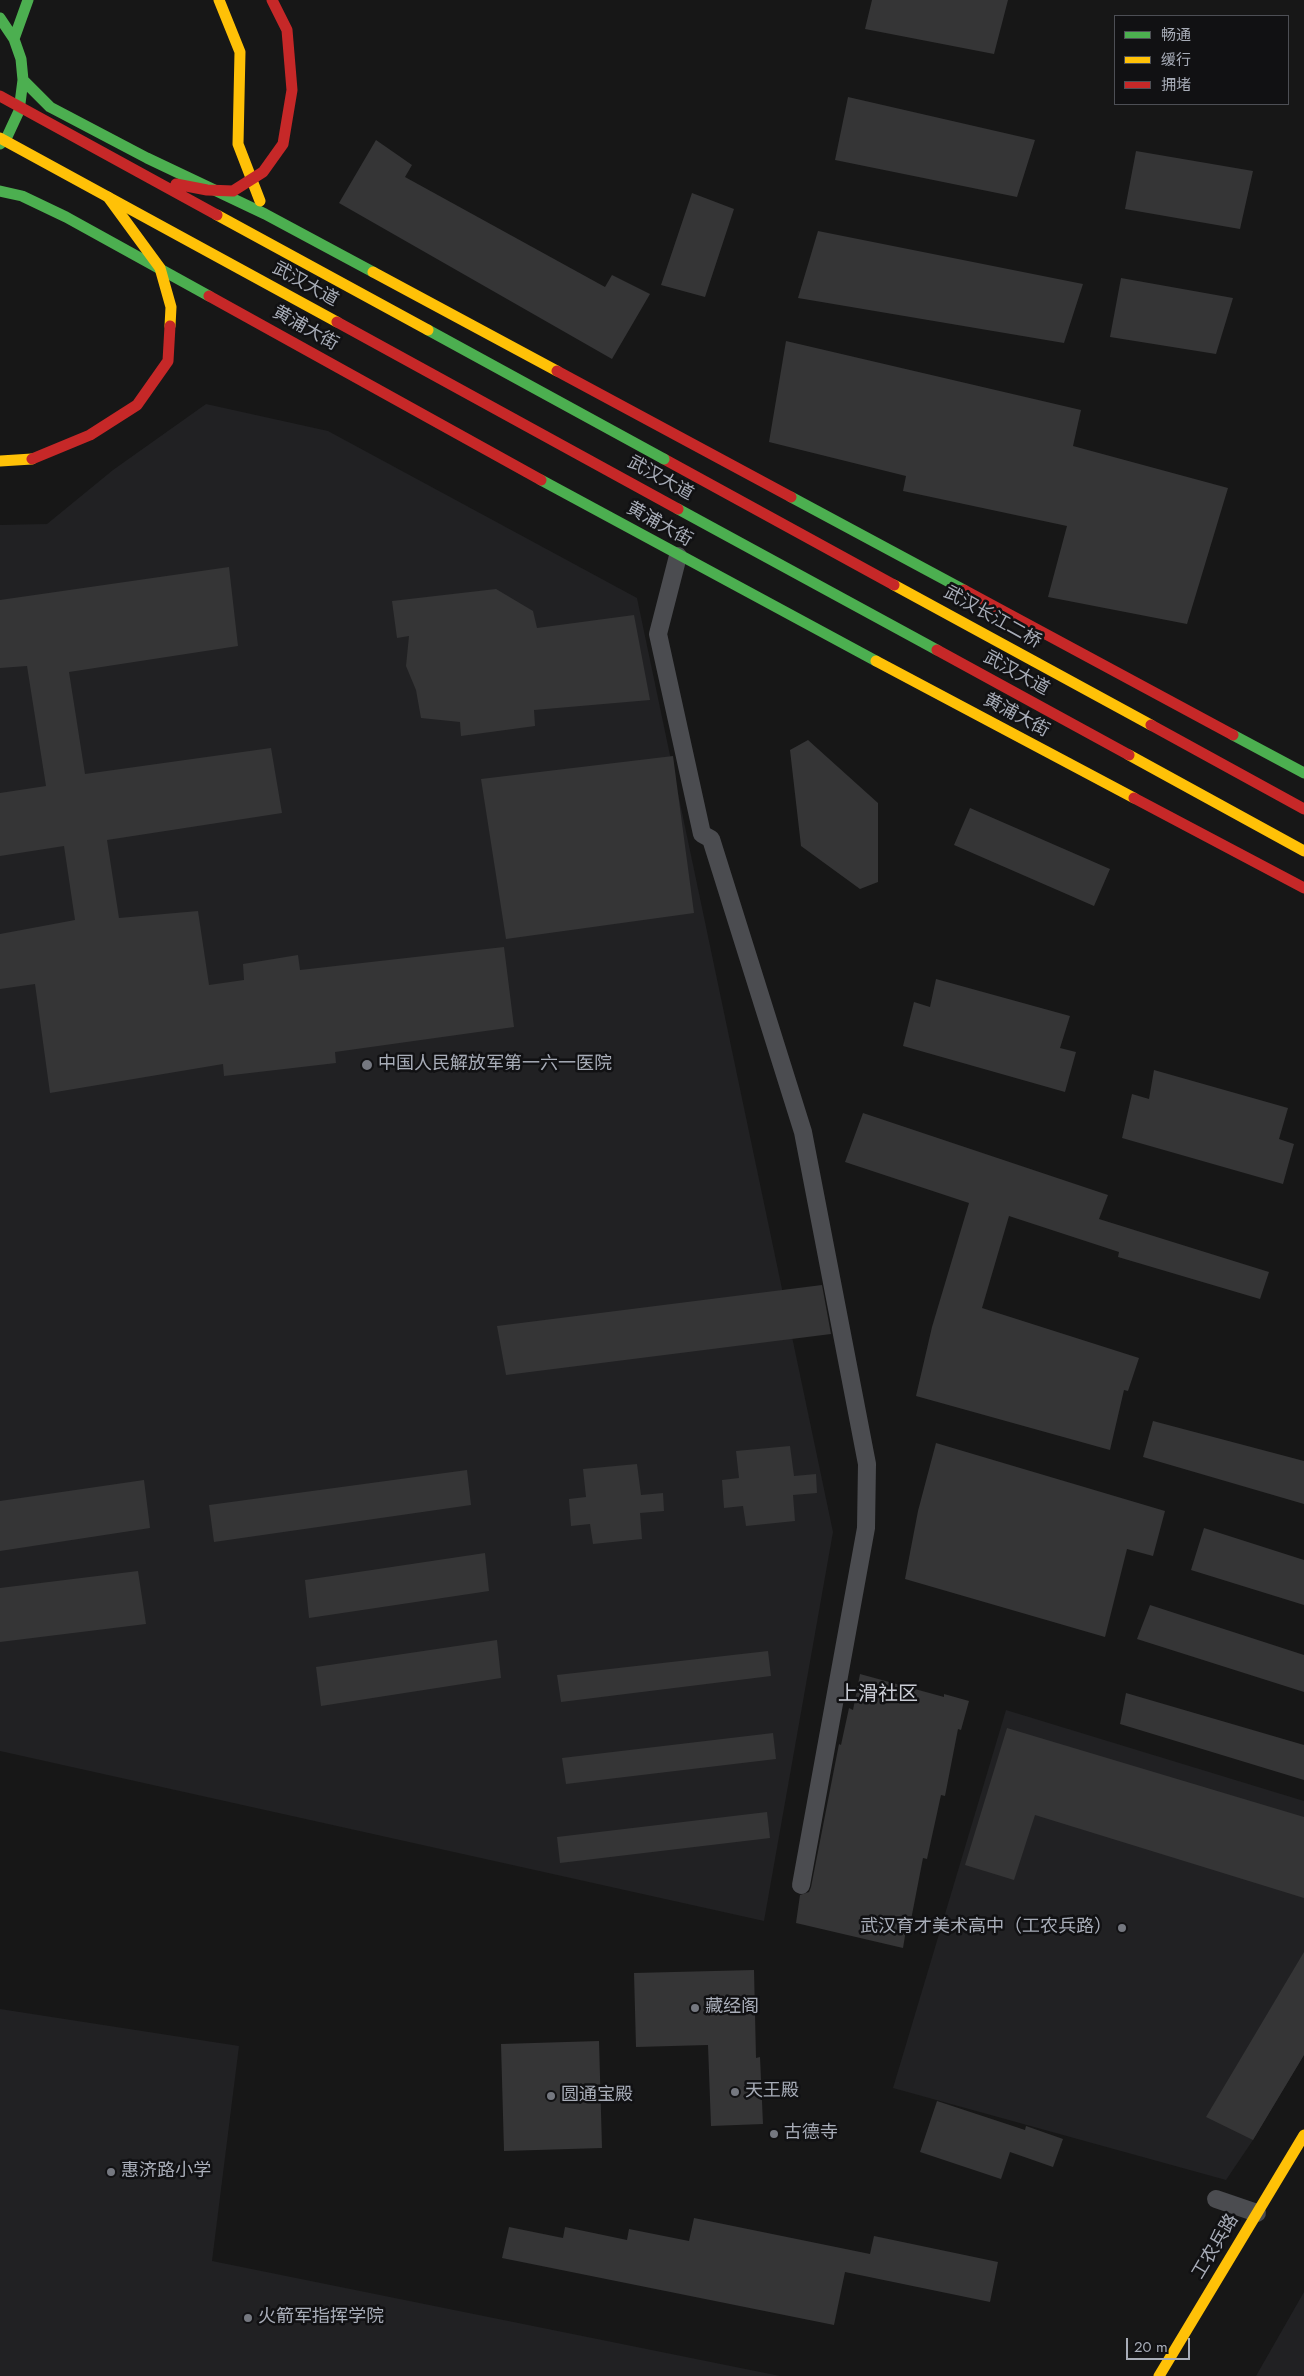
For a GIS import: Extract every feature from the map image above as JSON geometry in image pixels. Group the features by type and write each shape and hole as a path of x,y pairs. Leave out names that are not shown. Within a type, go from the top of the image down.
{"main road":[{"path":"14,39 28,0"},
{"path":"219,0 240,52 238,144 265,214"},
{"path":"152,179 207,190 233,191 263,172 283,144 292,90 287,30 272,0"},
{"path":"0,18 14,39 21,59 24,80 19,111 6,139 0,144"},
{"path":"24,80 50,106 147,158 265,214 1304,773"},
{"name":"武汉大道","path":"0,96 664,459"},
{"name":"武汉大道","path":"0,138 1304,851"},
{"name":"黄浦大街","path":"0,191 22,196 66,217 678,556 1304,888"},
{"path":"0,461 32,459 90,435 137,405 168,361 170,306 160,268 108,197"},
{"name":"武汉长江二桥","path":"664,459 1304,809"},
{"name":"工农兵路","path":"1159,2376 1304,2135"}],"street":[{"path":"678,556 658,634 702,834 711,839 803,1132 867,1464 866,1528 801,1885"},
{"path":"1216,2198 1257,2213"}],"shaded area":[{"name":"中国人民解放军第一六一医院","path":"206,404 328,431 637,598 833,1532 764,1921 0,1751 0,525 47,524 113,470"},
{"name":"武汉育才美术高中（工农兵路）","path":"1006,1710 1304,1801 1304,2055 1253,2140 1226,2180 893,2088"},
{"path":"0,2009 239,2046 212,2261 780,2376 0,2376"},
{"path":"1304,2292 1304,2376 1256,2376"}],"building":[{"path":"872,0 1008,0 994,54 865,29"},
{"path":"848,97 1035,140 1017,197 835,160"},
{"path":"376,140 412,165 405,177 605,287 612,275 650,294 612,359 339,203"},
{"path":"1136,151 1253,171 1240,229 1125,209"},
{"path":"692,193 734,209 705,297 661,285"},
{"path":"818,231 1083,284 1064,343 798,298"},
{"path":"1121,278 1233,298 1216,354 1110,337"},
{"path":"786,341 1081,410 1073,446 1228,488 1187,624 1048,597 1067,526 903,491 906,476 769,442"},
{"path":"229,567 238,646 69,672 85,774 271,748 282,813 107,840 119,918 198,911 209,985 244,980 243,964 298,955 300,970 504,947 514,1027 335,1052 336,1063 224,1076 223,1064 50,1093 35,984 0,989 0,934 75,920 64,846 0,856 0,793 46,786 27,666 0,668 0,600"},
{"path":"496,589 533,611 537,628 634,615 650,700 534,710 535,726 461,736 460,722 421,718 416,690 406,666 409,636 397,638 392,601"},
{"path":"808,740 878,803 878,882 860,889 801,846 790,750"},
{"path":"673,756 694,913 506,939 481,779"},
{"path":"970,808 1110,869 1094,906 954,845"},
{"path":"936,979 1070,1016 1060,1048 1076,1052 1065,1092 903,1046 914,1002 930,1007"},
{"path":"1154,1070 1288,1108 1279,1139 1294,1144 1283,1184 1122,1138 1132,1094 1149,1099"},
{"path":"863,1113 1108,1195 1099,1219 1269,1272 1260,1299 1118,1257 1119,1252 1009,1216 982,1308 1139,1358 1128,1391 1124,1390 1110,1450 916,1396 932,1327 969,1203 845,1162"},
{"path":"822,1285 831,1334 506,1375 497,1326"},
{"path":"1153,1421 1304,1461 1304,1504 1143,1457"},
{"path":"936,1443 1165,1511 1153,1556 1127,1549 1105,1637 905,1579 918,1511"},
{"path":"790,1446 794,1476 816,1474 817,1493 793,1495 795,1521 746,1526 743,1506 724,1508 722,1480 739,1478 736,1451"},
{"path":"637,1464 641,1495 663,1493 664,1511 640,1513 642,1539 593,1544 590,1524 571,1526 569,1499 586,1497 583,1469"},
{"path":"467,1470 471,1505 214,1542 209,1505"},
{"path":"144,1480 150,1528 0,1551 0,1501"},
{"path":"1204,1528 1304,1560 1304,1605 1191,1570"},
{"path":"485,1553 489,1591 309,1618 305,1580"},
{"path":"138,1571 146,1624 0,1642 0,1588"},
{"path":"1150,1605 1304,1655 1304,1692 1137,1639"},
{"path":"497,1640 501,1678 321,1706 316,1667"},
{"path":"768,1651 771,1676 561,1702 557,1675"},
{"path":"860,1674 944,1697 944,1694 969,1701 961,1730 958,1729 945,1796 941,1795 927,1859 923,1858 910,1925 907,1924 903,1948 796,1923 800,1895 809,1892 811,1887 839,1744 841,1745 849,1708 853,1710"},
{"path":"1126,1693 1304,1745 1304,1780 1120,1724"},
{"path":"1007,1728 1304,1817 1304,1898 1035,1815 1014,1880 965,1865"},
{"path":"773,1733 776,1759 566,1784 562,1758"},
{"path":"767,1812 770,1838 560,1863 557,1837"},
{"path":"1304,1952 1304,2055 1253,2140 1206,2117"},
{"name":"藏经阁","path":"754,1970 756,2058 760,2057 763,2124 711,2126 708,2045 636,2047 634,1973"},
{"name":"圆通宝殿","path":"599,2041 602,2148 504,2151 501,2044"},
{"path":"937,2101 1025,2130 1026,2126 1063,2139 1053,2167 1010,2152 1001,2179 920,2152"},
{"path":"694,2218 870,2254 874,2236 998,2262 990,2302 845,2272 834,2325 502,2258 509,2227 563,2238 565,2227 627,2240 629,2229 689,2241"}],"traffic: fast":[{"path":"14,39 28,0"},
{"path":"0,18 14,39 21,59 23,80 19,111 6,139 0,144"},
{"path":"23,80 50,107 147,158 265,214 373,272"},
{"path":"0,191 22,196 66,217 209,296"},
{"path":"428,330 664,459"},
{"path":"541,480 876,661"},
{"path":"791,497 964,590"},
{"path":"678,509 937,650"},
{"path":"1233,735 1304,773"}],"traffic: slow":[{"path":"219,0 240,52 238,144 260,201"},
{"path":"0,138 108,197 160,268 171,307 170,326"},
{"path":"108,197 337,322"},
{"path":"217,215 428,330"},
{"path":"373,272 557,371"},
{"path":"0,461 32,459"},
{"path":"894,585 1151,725"},
{"path":"876,661 1134,798"},
{"path":"1129,755 1304,851"},
{"path":"1159,2376 1304,2135"}],"traffic: jam":[{"path":"176,184 207,190 233,191 263,172 283,144 292,90 287,30 272,0"},
{"path":"0,96 217,215"},
{"path":"209,296 541,480"},
{"path":"337,322 678,509"},
{"path":"32,459 90,435 137,405 168,361 170,326"},
{"path":"557,371 791,497"},
{"path":"664,459 894,585"},
{"path":"964,590 1233,735"},
{"path":"937,650 1129,755"},
{"path":"1151,725 1304,809"},
{"path":"1134,798 1304,888"}],"place":[{"name":"中国人民解放军第一六一医院","path":"367,1065"},
{"name":"武汉育才美术高中（工农兵路）","path":"1122,1928"},
{"name":"藏经阁","path":"695,2008"},
{"name":"天王殿","path":"735,2092"},
{"name":"圆通宝殿","path":"551,2096"},
{"name":"古德寺","path":"774,2134"},
{"name":"惠济路小学","path":"111,2172"},
{"name":"火箭军指挥学院","path":"248,2318"}],"district":[{"name":"上滑社区","path":"878,1695"}]}
